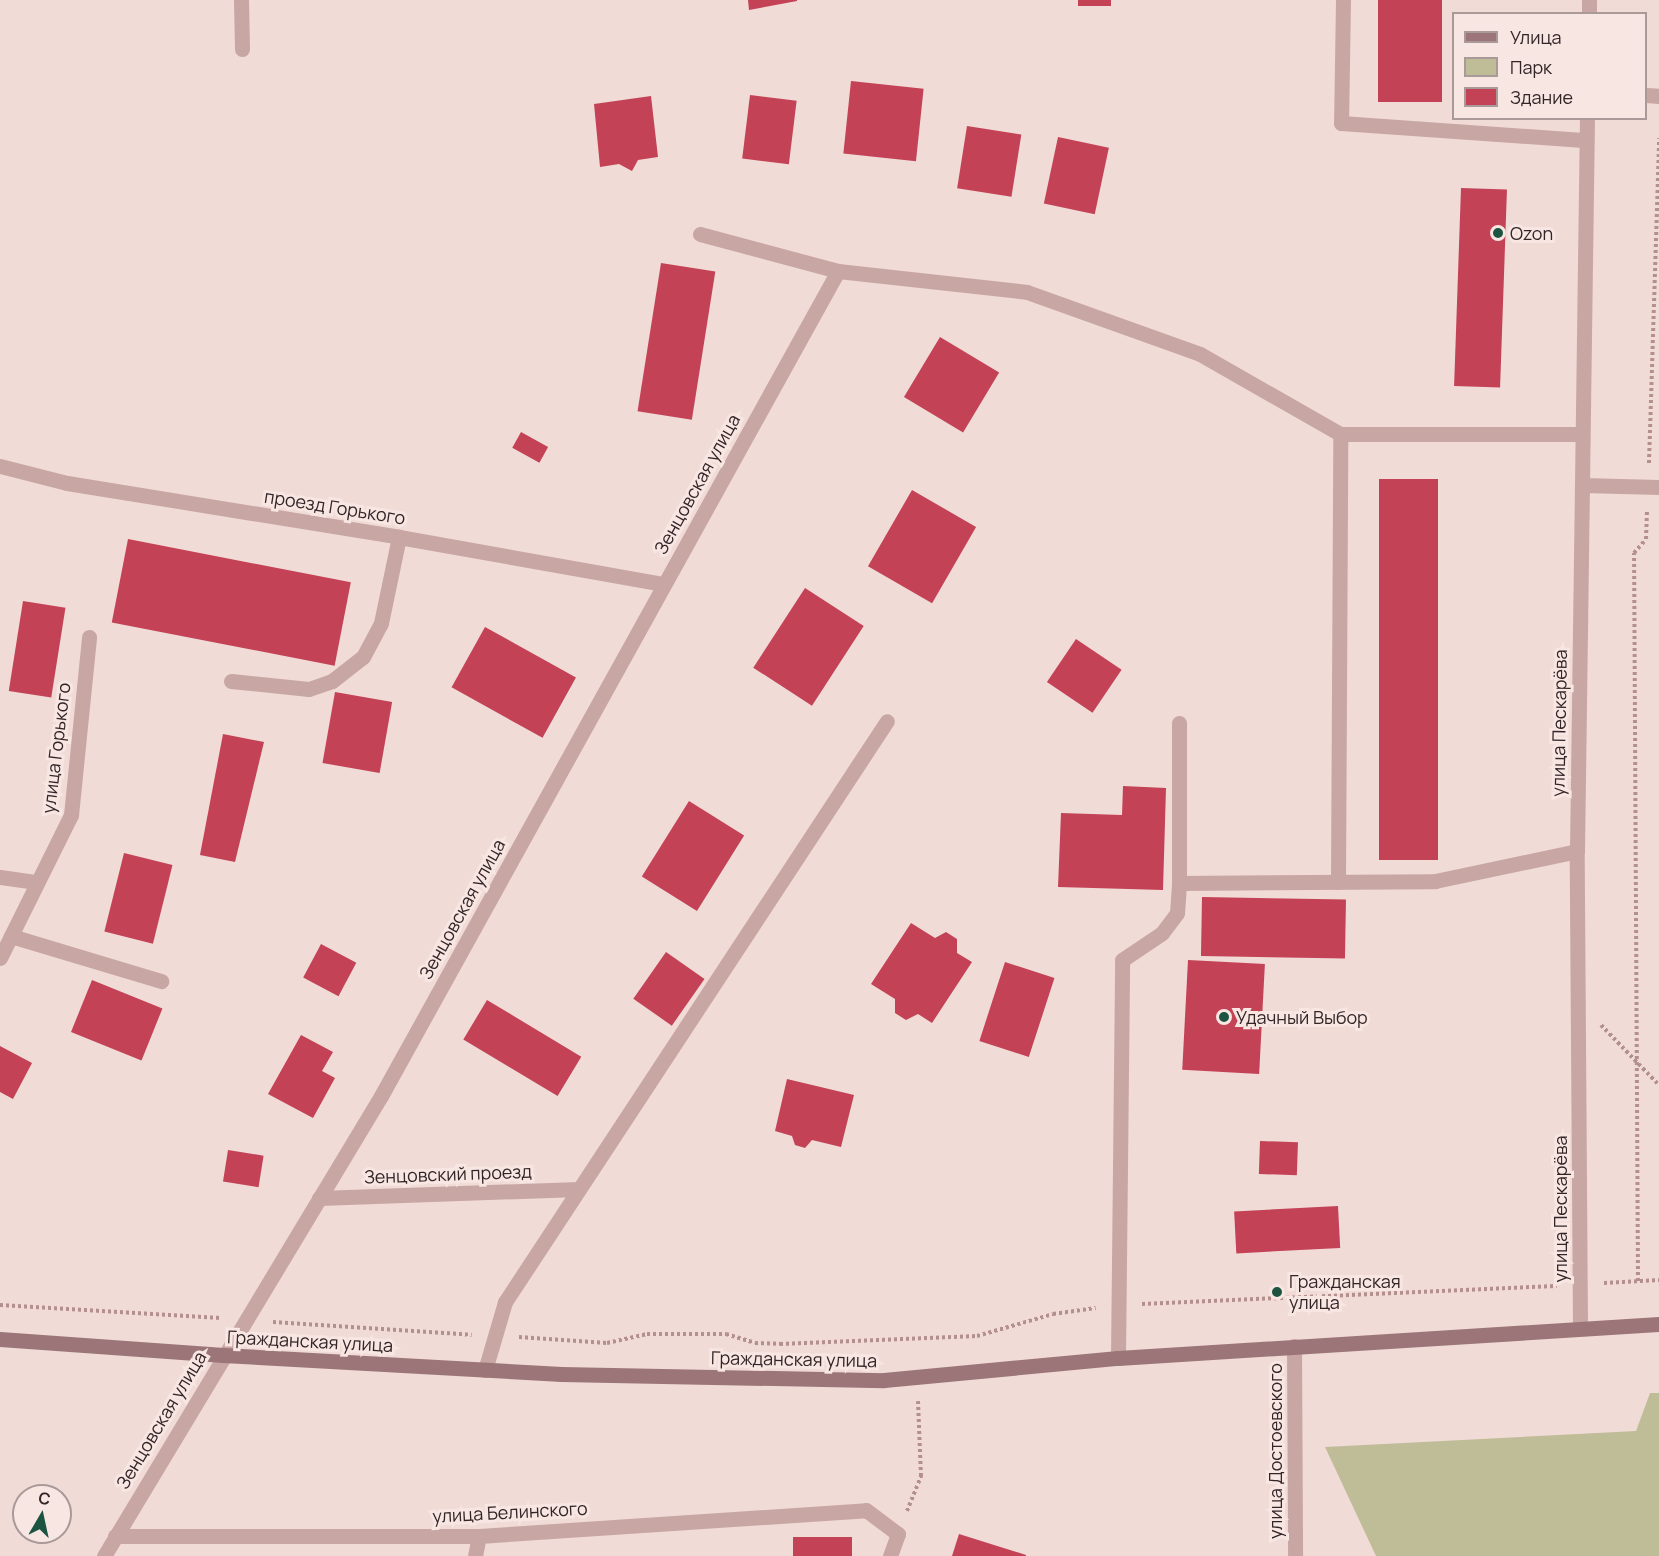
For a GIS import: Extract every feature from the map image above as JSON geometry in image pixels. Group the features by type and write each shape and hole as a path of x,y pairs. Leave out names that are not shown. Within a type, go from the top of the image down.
{"main road":[{"name":"Гражданская улица","path":"0,1339 485,1370 884,1380 1118,1358 1659,1324"}],"street":[{"path":"241,0 242,49"},
{"path":"1343,0 1341,123 1586,140"},
{"name":"улица Пескарёва","path":"1580,1328 1577,851 1587,120"},
{"path":"700,234 838,271 1027,292 1200,354 1340,434 1581,434"},
{"name":"Зенцовская улица","path":"104,1556 381,1096 838,271"},
{"path":"1338,882 1340,434"},
{"name":"проезд Горького","path":"0,466 67,483 399,537 664,584"},
{"path":"1582,485 1654,487"},
{"path":"231,681 309,688 332,681 363,657 381,623 399,537"},
{"name":"улица Горького","path":"0,958 71,815 89,637"},
{"path":"485,1370 505,1302 887,721"},
{"path":"1118,1358 1122,960 1162,933 1177,913 1179,723"},
{"path":"1179,883 1435,881 1577,851"},
{"path":"0,877 38,882"},
{"path":"11,936 161,981"},
{"name":"Зенцовский проезд","path":"319,1198 579,1189"},
{"name":"улица Достоевского","path":"1294,1346 1295,1556"},
{"name":"улица Белинского","path":"115,1536 479,1536 866,1510 898,1534"},
{"path":"890,1556 898,1534"},
{"path":"475,1556 479,1536"}],"path":[{"path":"1638,1281 1634,553 1647,539 1654,487 1659,138"},
{"path":"1579,1003 1659,1085"},
{"path":"0,1305 607,1343 647,1334 726,1334 755,1343 780,1344 977,1336 1053,1314 1119,1306 1659,1280"},
{"path":"898,1534 921,1476 917,1378"}],"green space":[{"path":"1650,1393 1659,1393 1659,1556 1376,1556 1325,1447 1636,1431"}],"building":[{"path":"748,0 797,0 797,1 749,10"},
{"path":"1078,0 1111,0 1111,6 1078,6"},
{"path":"1378,0 1442,0 1442,102 1378,102"},
{"path":"851,81 924,89 916,161 843,154"},
{"path":"750,95 797,101 789,164 742,159"},
{"path":"651,96 658,157 638,160 632,171 619,164 600,167 594,104"},
{"path":"967,126 1021,135 1011,197 957,188"},
{"path":"1058,137 1109,148 1095,214 1044,204"},
{"path":"1461,188 1507,190 1500,387 1454,386"},
{"path":"661,263 715,272 692,420 638,411"},
{"path":"940,337 999,373 963,433 904,397"},
{"path":"521,432 548,447 539,463 512,448"},
{"path":"1379,479 1438,479 1438,860 1379,860"},
{"path":"912,490 976,527 932,603 868,566"},
{"path":"128,539 351,582 335,666 112,622"},
{"path":"805,588 864,626 812,706 753,668"},
{"path":"23,601 65,608 51,698 9,691"},
{"path":"485,627 576,677 543,738 452,687"},
{"path":"1076,639 1122,670 1093,713 1047,682"},
{"path":"335,692 392,702 380,773 322,763"},
{"path":"223,734 264,742 235,862 200,855"},
{"path":"1123,786 1166,788 1163,890 1058,887 1061,813 1122,815"},
{"path":"689,801 744,835 697,911 642,876"},
{"path":"124,853 173,865 153,944 104,932"},
{"path":"1202,897 1346,900 1345,959 1201,956"},
{"path":"911,923 935,938 946,932 957,939 957,953 972,962 932,1023 918,1014 906,1020 895,1013 895,999 871,984"},
{"path":"321,944 356,963 338,996 303,978"},
{"path":"666,952 705,979 672,1026 633,999"},
{"name":"Удачный Выбор","path":"1188,960 1265,964 1259,1074 1182,1070"},
{"path":"1005,962 1054,978 1029,1057 979,1041"},
{"path":"92,980 162,1008 141,1060 71,1032"},
{"path":"487,1000 581,1057 558,1096 463,1039"},
{"path":"301,1035 333,1052 322,1071 335,1078 313,1118 268,1094"},
{"path":"0,1046 32,1063 13,1099 0,1092"},
{"path":"787,1079 854,1095 841,1147 812,1140 805,1148 795,1145 792,1136 775,1131"},
{"path":"1260,1141 1298,1142 1297,1175 1259,1174"},
{"path":"228,1150 264,1156 259,1187 223,1182"},
{"path":"1338,1206 1340,1248 1236,1253 1234,1211"},
{"path":"959,1534 1026,1555 1026,1556 952,1556"},
{"path":"793,1537 852,1537 852,1556 793,1556"}],"place":[{"name":"Ozon","path":"1498,233"},
{"name":"Удачный Выбор","path":"1224,1017"},
{"name":"Гражданская улица","path":"1277,1292"}]}
